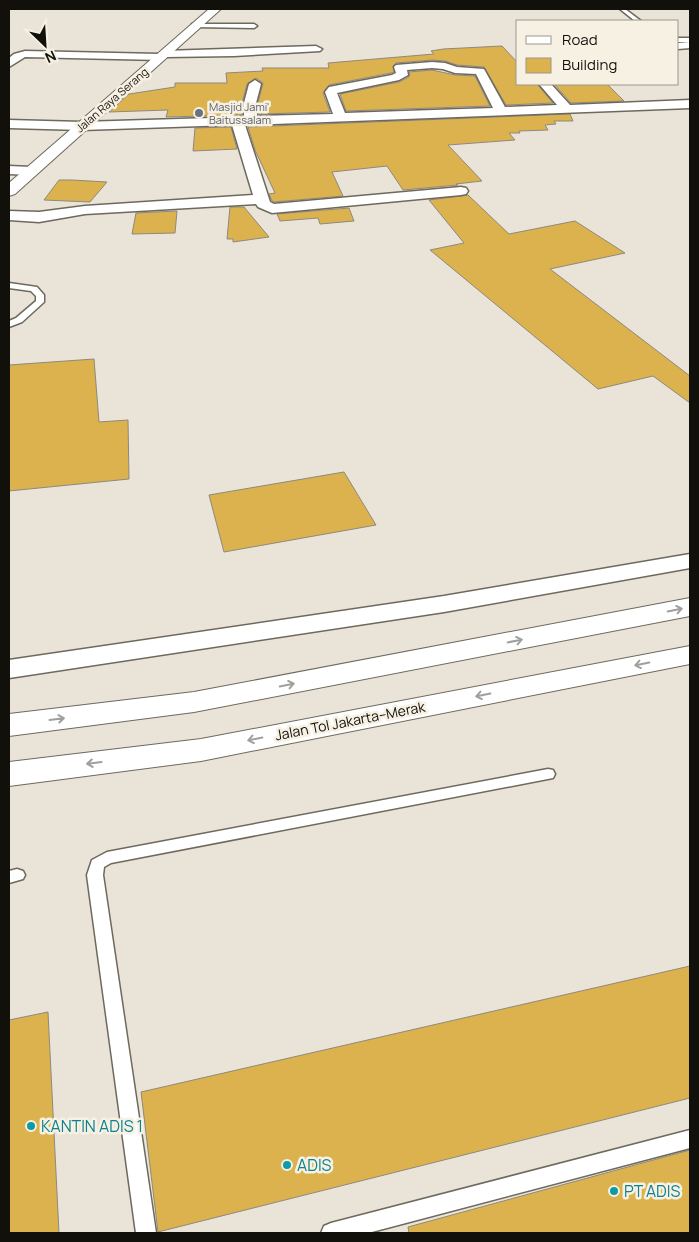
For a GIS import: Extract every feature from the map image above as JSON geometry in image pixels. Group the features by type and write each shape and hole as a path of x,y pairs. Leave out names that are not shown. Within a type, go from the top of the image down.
{"highway":[{"name":"Jalan Raya Serang","path":"9,191 215,9"},
{"path":"9,725 194,702 690,607"},
{"name":"Jalan Tol Jakarta–Merak","path":"9,774 201,750 690,655"}],"street":[{"path":"9,64 18,56 25,54 163,56 316,49"},
{"path":"340,117 331,92 333,90 395,78 402,75 400,67 423,66 480,71 501,111"},
{"path":"255,84 244,121 263,204 272,209 461,191"},
{"path":"546,85 566,108"},
{"path":"9,124 82,126 690,104"},
{"path":"9,170 32,171"},
{"path":"9,216 39,217 85,210 262,199"},
{"path":"9,669 444,604 690,561"}],"lane":[{"path":"622,9 637,20"},
{"path":"194,26 254,26"},
{"path":"9,286 34,289 40,295 40,302 19,320 9,324"},
{"path":"146,1233 95,875 97,864 107,858 548,774"},
{"path":"331,1233 690,1139"}],"building":[{"path":"502,46 516,61 516,85 538,85 553,103 506,105 484,67 457,65 445,61 432,60 396,63 393,66 394,72 391,73 329,85 323,93 330,112 259,114 258,103 263,83 256,78 247,84 242,103 242,115 166,117 168,110 109,112 129,94 175,87 175,83 227,83 226,73 263,71 262,68 329,68 328,63 434,54 431,51"},
{"path":"432,70 455,75 475,76 490,106 346,111 340,94 399,82 409,77 409,72"},
{"path":"555,85 608,85 624,101 571,103"},
{"path":"570,114 573,121 554,121 556,124 545,125 548,130 509,133 515,140 448,145 482,181 403,190 387,166 332,172 343,196 274,202 269,194 275,193 255,150 248,127"},
{"path":"231,127 237,149 193,151 195,128"},
{"path":"59,180 107,182 90,202 44,200"},
{"path":"468,195 509,234 575,221 625,253 550,269 690,376 690,403 653,376 598,389 430,250 464,243 429,200"},
{"path":"230,207 244,207 269,237 233,242 233,239 227,239"},
{"path":"349,208 354,221 320,224 318,218 280,221 277,214"},
{"path":"177,211 175,233 132,234 136,213"},
{"path":"94,359 99,422 128,420 129,479 9,491 9,365"},
{"path":"344,472 376,525 224,552 209,495"},
{"name":"ADIS","path":"690,966 690,1098 158,1232 141,1092"},
{"name":"KANTIN ADIS 1","path":"48,1012 59,1233 9,1233 9,1020"},
{"name":"PT ADIS","path":"690,1150 690,1233 409,1233 408,1227"}],"place":[{"name":"Masjid Jami' Baitussalam","path":"199,113"},
{"name":"KANTIN ADIS 1","path":"31,1126"},
{"name":"ADIS","path":"287,1165"},
{"name":"PT ADIS","path":"614,1191"}]}
